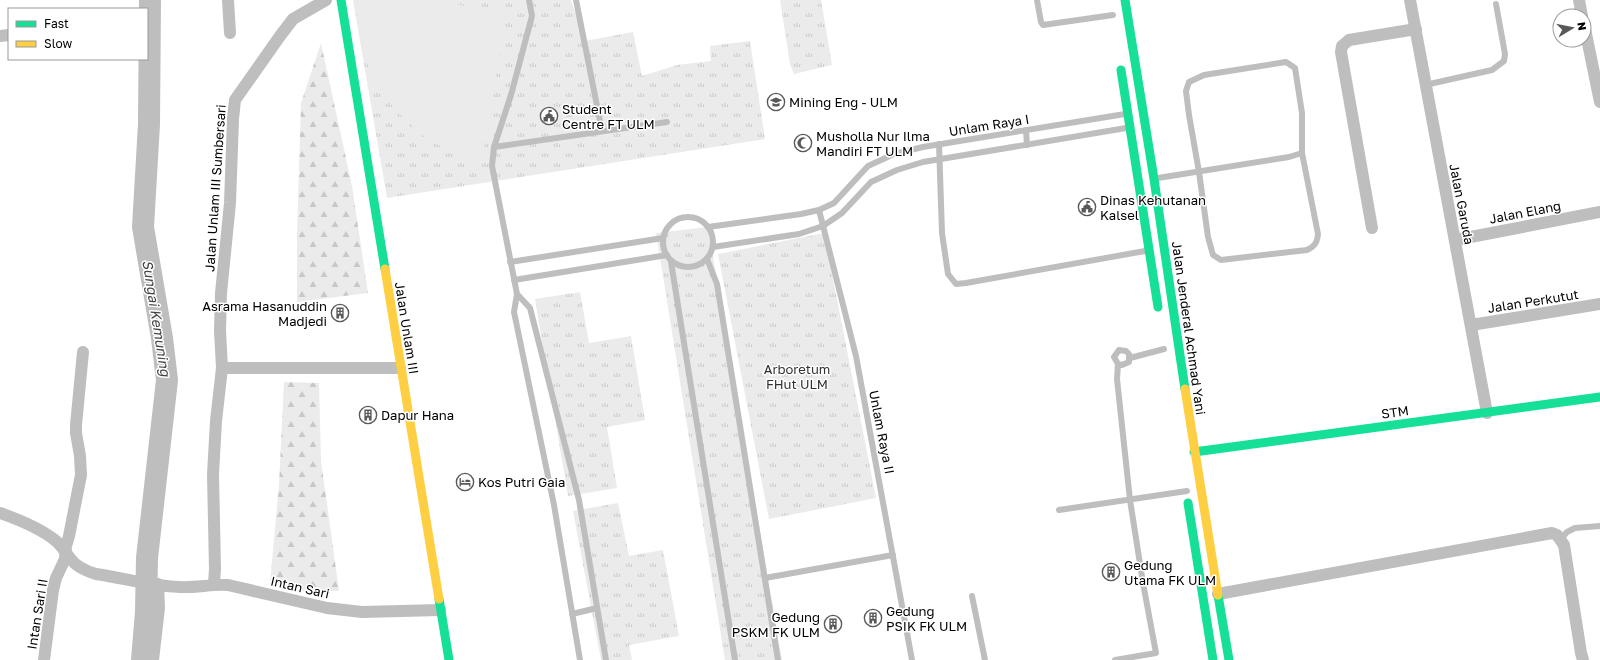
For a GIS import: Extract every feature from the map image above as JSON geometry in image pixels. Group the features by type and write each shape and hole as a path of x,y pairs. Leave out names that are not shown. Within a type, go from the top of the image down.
{"main road":[{"name":"Jalan Unlam III","path":"341,0 400,368 449,660"},
{"name":"Jalan Jenderal Achmad Yani","path":"1125,0 1154,179 1194,452 1229,660"},
{"path":"1120,61 1159,318"},
{"name":"STM","path":"1194,452 1600,397"},
{"path":"1186,487 1199,579 1213,660"},
{"path":"1199,579 1216,577"},
{"path":"1208,634 1224,632"}],"street":[{"path":"228,0 230,33"},
{"name":"Jalan Unlam III Sumbersari","path":"214,584 213,474 216,421 222,368 220,331 221,293 230,203 235,100 293,19 326,0"},
{"name":"Jalan Garuda","path":"1410,0 1487,413"},
{"path":"1372,228 1342,46 1349,40 1416,29"},
{"path":"1589,48 1600,102"},
{"name":"Jalan Elang","path":"1455,240 1600,212"},
{"name":"Jalan Perkutut","path":"1471,325 1600,304"},
{"name":"Intan Sari II","path":"44,660 53,590 56,578 64,563 65,550 81,475 76,429 83,352"},
{"path":"222,368 400,368"},
{"path":"0,513 20,520 43,531 56,540 65,550"},
{"path":"1218,594 1552,533 1561,539 1564,545 1581,653 1584,660"},
{"name":"Intan Sari","path":"65,550 72,561 89,572 136,581 178,587 200,587 214,584 239,587 327,608 362,612 440,610"},
{"path":"154,660 159,608 156,584"}],"lane":[{"path":"529,0 532,16 511,95 494,147 492,166 517,294 514,312 554,505 580,660"},
{"path":"576,0 602,131"},
{"path":"1037,0 1040,22 1043,25 1113,15"},
{"path":"1425,85 1492,70 1504,61 1505,54 1496,4"},
{"path":"1286,62 1295,68 1302,113 1302,153 1318,234 1317,241 1314,246 1307,250 1221,260 1213,255 1208,237 1186,91 1189,82 1204,75 1286,62"},
{"name":"Unlam Raya I","path":"708,227 801,214 819,210 834,203 868,166 894,154 939,144 1128,114"},
{"path":"494,147 668,122"},
{"name":"Unlam Raya I","path":"713,248 799,234 824,226 842,212 870,182 897,170 939,159 1130,128"},
{"path":"1026,130 1027,145"},
{"path":"939,144 942,233 948,274 956,284 1149,250"},
{"path":"1154,179 1289,157 1302,153"},
{"name":"Unlam Raya II","path":"819,210 856,356 912,660"},
{"path":"671,262 683,268 696,267 707,260 713,248 708,227 704,222 692,217 679,218 668,225 663,238 664,251 671,262 735,660"},
{"path":"510,262 663,238"},
{"path":"514,280 667,256"},
{"path":"707,260 717,284 778,660"},
{"path":"517,294 530,308 579,500 606,660"},
{"path":"1118,364 1126,364 1130,358 1164,349"},
{"path":"1115,660 1156,653 1130,500 1117,379 1118,364 1114,357 1119,350 1126,351 1130,358"},
{"path":"1059,510 1130,500 1186,487"},
{"path":"1561,539 1567,532 1575,528 1600,526"},
{"path":"765,578 893,555"},
{"path":"972,596 985,660"},
{"path":"572,614 597,608"}],"green space":[{"path":"353,0 571,0 585,41 633,32 642,76 677,65 711,61 710,46 750,41 765,139 387,198"},
{"path":"362,0 426,0 500,11 506,18 482,161 449,151 422,135 394,109 368,66 361,44 360,18"},
{"path":"780,0 821,0 832,65 794,74 790,64"},
{"path":"321,43 352,186 368,293 297,302 297,235 301,103"},
{"path":"708,227 782,660 725,660 656,233"},
{"name":"Arboretum FHut ULM","path":"824,233 876,498 769,519 718,254"},
{"path":"580,292 589,343 631,336 645,420 607,427 617,488 568,496 535,299"},
{"path":"284,382 319,383 321,461 339,591 294,591 270,583 279,485"},
{"path":"618,503 629,556 663,550 679,636 629,645 632,660 601,660 573,511"}],"waterway":[{"name":"Sungai Kemuning","path":"142,660 146,612 147,558 167,380 162,338 143,227 149,124 150,0"}],"traffic: fast":[{"path":"341,0 385,269"},
{"path":"1125,0 1154,179 1185,389"},
{"path":"1121,70 1158,307"},
{"path":"1194,452 1600,397"},
{"path":"1188,503 1213,660"},
{"path":"1218,595 1229,660"},
{"path":"439,599 449,660"}],"traffic: slow":[{"path":"385,269 439,599"},
{"path":"1185,389 1218,595"}],"place":[{"name":"Mining Eng - ULM","path":"776,102"},
{"name":"Student Centre FT ULM","path":"549,116"},
{"name":"Musholla Nur Ilma Mandiri FT ULM","path":"803,143"},
{"name":"Dinas Kehutanan Kalsel","path":"1087,207"},
{"name":"Asrama Hasanuddin Madjedi","path":"340,313"},
{"name":"Dapur Hana","path":"368,415"},
{"name":"Kos Putri Gaia","path":"465,482"},
{"name":"Gedung Utama FK ULM","path":"1111,572"},
{"name":"Gedung PSIK FK ULM","path":"873,618"},
{"name":"Gedung PSKM FK ULM","path":"833,624"}]}
